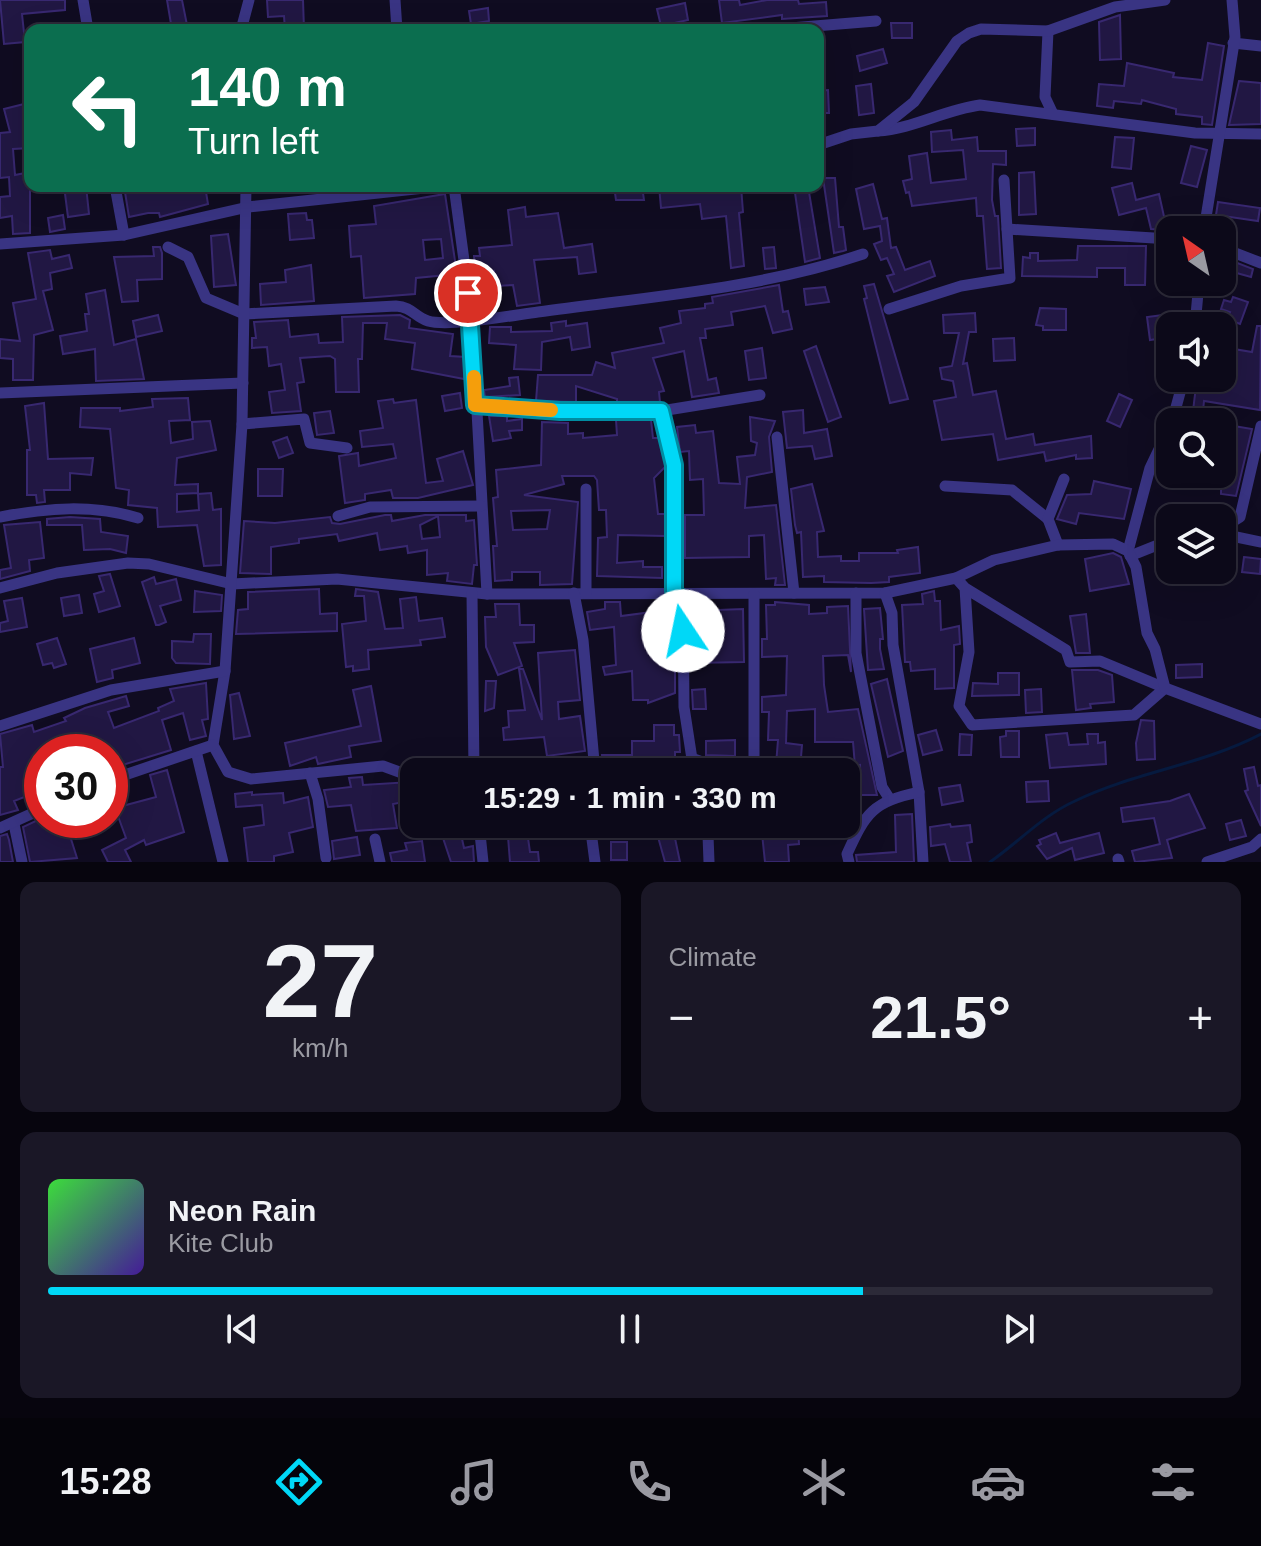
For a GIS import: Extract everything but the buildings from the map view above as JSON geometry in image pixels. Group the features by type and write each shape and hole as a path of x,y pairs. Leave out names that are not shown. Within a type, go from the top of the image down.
{"street":[{"path":"83,0 87,24"},
{"path":"243,24 249,0"},
{"path":"395,0 397,24"},
{"path":"878,131 914,102 957,41 969,33 981,29 1048,31 1115,7 1165,0"},
{"path":"1206,216 1233,43 1232,0"},
{"path":"824,26 876,21"},
{"path":"1048,31 1045,97 1053,114"},
{"path":"1233,43 1261,46"},
{"path":"1034,112 1045,97"},
{"path":"824,143 851,134 902,130 910,123 950,109 980,105 1220,134 1261,134"},
{"path":"889,309 961,286 1010,278 1004,180"},
{"path":"116,192 124,235"},
{"path":"247,192 242,424 225,671 213,745 223,768 235,776 251,779 383,766 400,772"},
{"path":"0,244 124,235 248,207 375,192"},
{"path":"455,192 472,320 487,594"},
{"path":"1007,229 1156,238"},
{"path":"168,247 188,257 206,298 244,314 396,306 410,307 428,321 472,320 749,282 823,267 863,254"},
{"path":"1236,253 1261,263"},
{"path":"0,393 243,383"},
{"path":"475,405 560,411 661,411 760,395"},
{"path":"661,411 674,465 674,591 683,603 684,707 694,758"},
{"path":"242,424 304,419 310,443 347,448"},
{"path":"1236,520 1240,517 1261,426"},
{"path":"777,437 794,593"},
{"path":"1129,554 1150,468 1156,455"},
{"path":"1048,519 1064,479"},
{"path":"945,486 1012,490 1048,519 1058,545"},
{"path":"586,489 580,593 594,758"},
{"path":"338,516 370,507 481,506"},
{"path":"0,517 34,511 105,508 138,518"},
{"path":"1236,535 1261,542"},
{"path":"0,588 57,573 128,563 149,564 232,584 337,579 487,594 674,591 885,593 956,578 994,560 1058,545 1113,544 1129,554 1136,567 1147,633 1155,649 1165,688"},
{"path":"1129,554 1156,545"},
{"path":"956,578 965,588 1066,650 1070,662 1100,661 1261,724"},
{"path":"965,588 969,652 959,706 972,725 1134,715 1165,688"},
{"path":"472,593 473,758"},
{"path":"856,593 856,653 882,787 889,798"},
{"path":"885,593 892,613 893,645 919,792 923,862"},
{"path":"754,594 754,758"},
{"path":"0,726 111,690 225,671"},
{"path":"128,774 213,745"},
{"path":"196,751 223,862"},
{"path":"310,773 318,799 326,858"},
{"path":"849,862 847,854 862,820 889,798 919,792"},
{"path":"0,828 24,819"},
{"path":"14,824 22,862"},
{"path":"480,838 483,862"},
{"path":"592,838 595,862"},
{"path":"708,838 709,862"},
{"path":"375,839 380,862"},
{"path":"1207,862 1252,847 1261,839"}],"waterway":[{"path":"990,862 1042,821 1075,801 1239,745 1261,734"}],"slow traffic":[{"path":"474,377 475,405 551,410"}],"route":[{"path":"468,293 475,405 560,411 661,411 674,465 674,591 683,603 683,631"}]}
